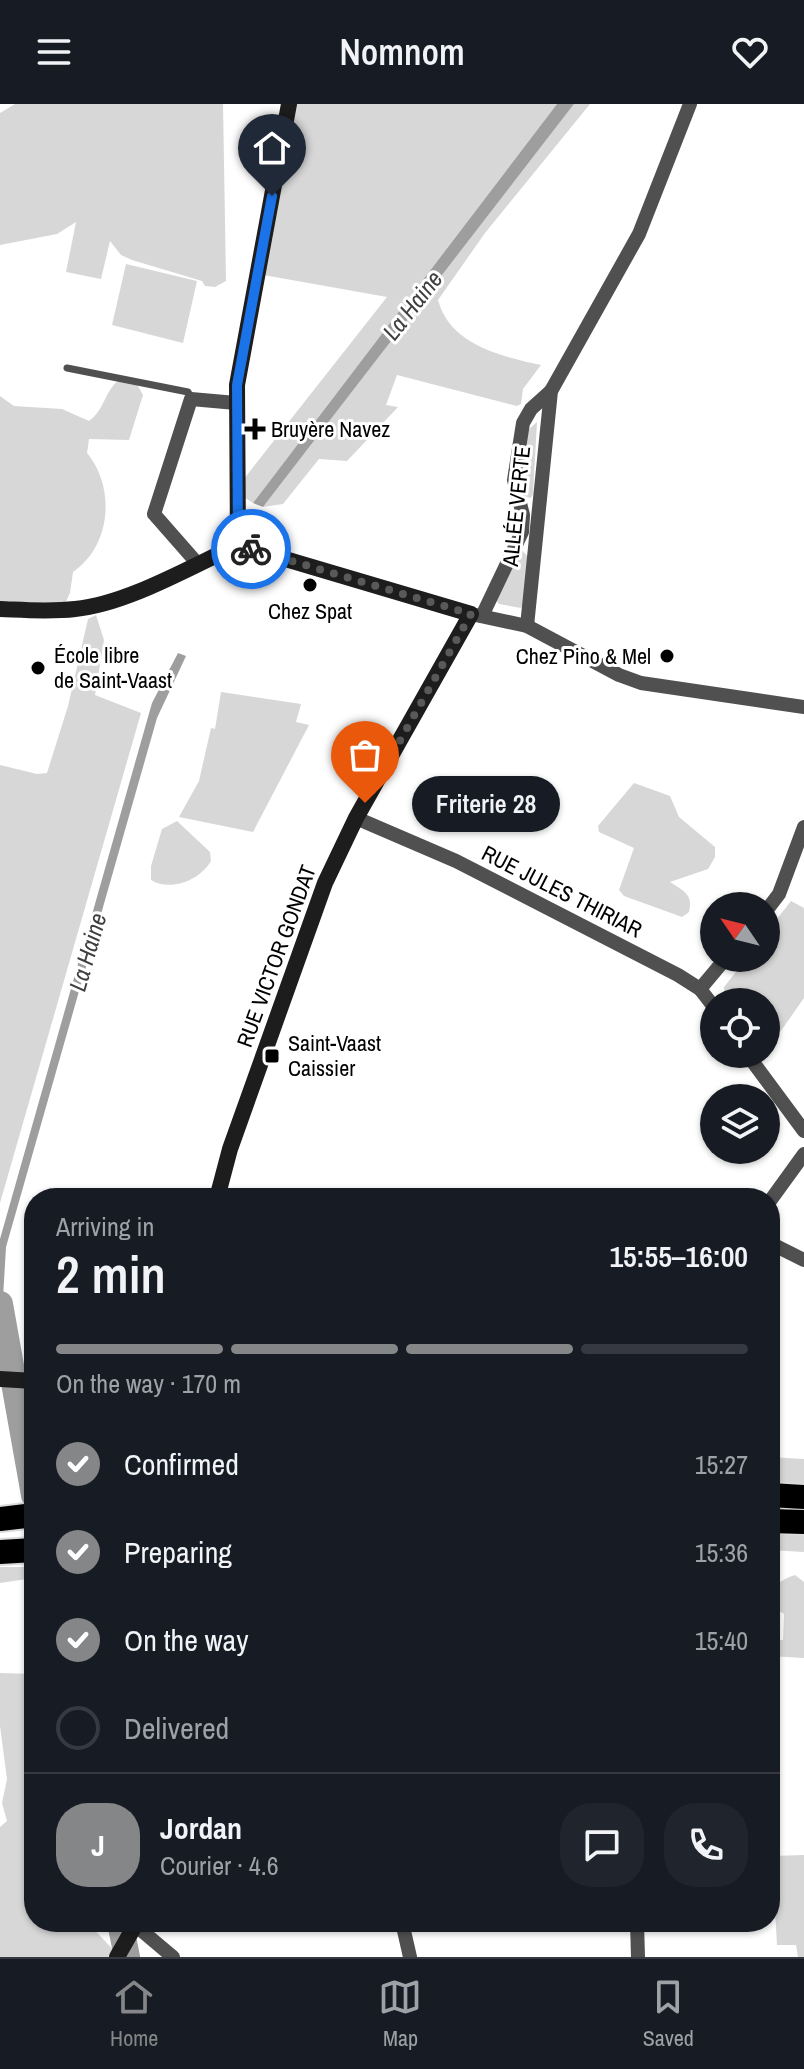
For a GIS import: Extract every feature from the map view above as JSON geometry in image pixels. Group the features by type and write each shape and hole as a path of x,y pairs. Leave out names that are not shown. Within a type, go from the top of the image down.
{"highway":[{"path":"780,1496 804,1497"},
{"path":"780,1521 804,1522"},
{"path":"0,1552 24,1551"}],"street":[{"path":"238,545 236,403 289,104"},
{"name":"ALLÉE VERTE","path":"477,615 522,532 523,515 514,480 523,423 531,409 551,391 639,234 690,104"},
{"name":"ALLÉE VERTE","path":"527,626 551,391"},
{"path":"197,563 154,514 192,399 236,403"},
{"path":"0,609 91,607 238,545 477,615 527,626 619,675 641,683 804,707"},
{"name":"RUE VICTOR GONDAT","path":"220,1188 236,1131 325,883 356,818 477,615"},
{"name":"RUE JULES THIRIAR","path":"356,818 456,861 700,989"},
{"path":"780,892 804,827"},
{"path":"701,988 714,972"},
{"path":"757,1068 804,1131"},
{"path":"779,1188 804,1154"},
{"path":"780,1248 804,1260"},
{"path":"1,1379 24,1381"},
{"path":"118,1955 131,1932"},
{"path":"146,1932 173,1957"},
{"path":"404,1932 410,1957"},
{"path":"637,1932 638,1957"}],"lane":[{"path":"67,368 188,392 192,399"}],"shaded area":[{"path":"15,104 223,104 226,281 215,287 205,286 202,281 121,255 110,241 101,279 66,272 76,222 57,234 0,245 0,113"},
{"path":"289,104 557,104 253,503 236,489 387,297 258,274"},
{"path":"574,104 590,104 485,233 438,300 444,315 465,338 494,352 541,365 523,389 521,404 517,406 397,375 386,405 398,407 347,461 319,459 283,504 263,507"},
{"path":"126,264 197,281 183,343 112,325"},
{"path":"122,378 135,381 143,395 129,440 89,439 87,453 102,483 105,516 95,547 86,561 73,572 70,593 62,610 0,609 0,396 14,406 62,409 89,421"},
{"path":"537,422 531,498 525,497 519,488 527,431"},
{"path":"522,550 528,557 524,602 521,608 499,604 496,600 516,552"},
{"path":"96,615 104,640 95,695 141,713 0,1203 0,765 37,774 47,773 68,706 88,619"},
{"path":"221,692 301,704 296,722 309,725 253,832 179,817 199,781 211,728 215,729"},
{"path":"634,783 670,796 679,817 715,847 715,857 708,869 670,882 686,893 690,901 689,912 682,917 624,896 619,890 634,848 599,832 598,826"},
{"path":"177,821 210,852 211,861 192,879 167,885 151,880 151,866 162,829"},
{"path":"791,901 804,908 804,998 780,1032 780,988 724,987 736,972 780,972 780,915"},
{"path":"780,1458 804,1459 804,1484 780,1483"},
{"path":"780,1533 804,1534 804,1552 780,1551"},
{"path":"0,1567 24,1567 24,1579 0,1583"},
{"path":"795,1575 804,1582 804,1658 780,1657 784,1614 780,1611 780,1582"},
{"path":"0,1673 24,1674 24,1932 96,1932 120,1957 0,1957 0,1827 7,1821 2,1803 7,1779 0,1726"},
{"path":"804,1855 804,1957 798,1957 796,1945 777,1945 776,1932 780,1932 780,1856"}],"water":[{"path":"557,104 574,104 263,507 253,503"},
{"path":"178,653 186,656 157,718 6,1247 3,1298 17,1371 7,1370 0,1331 0,1239 152,703"}],"waterway":[{"name":"La Haine","path":"0,1304 24,1439"},
{"name":"La Haine","path":"122,1932 127,1957"}],"way so far":[{"path":"251,549 471,614 365,803"}],"place":[{"name":"Bruyère Navez","path":"255,429"},
{"name":"Chez Spat","path":"310,585"},
{"name":"Chez Pino & Mel","path":"667,656"},
{"name":"École libre de Saint-Vaast","path":"38,668"},
{"name":"Friterie 28","path":"365,803"},
{"name":"Saint-Vaast Caissier","path":"272,1056"}],"route":[{"path":"251,549 238,545 237,385 272,196"}]}
